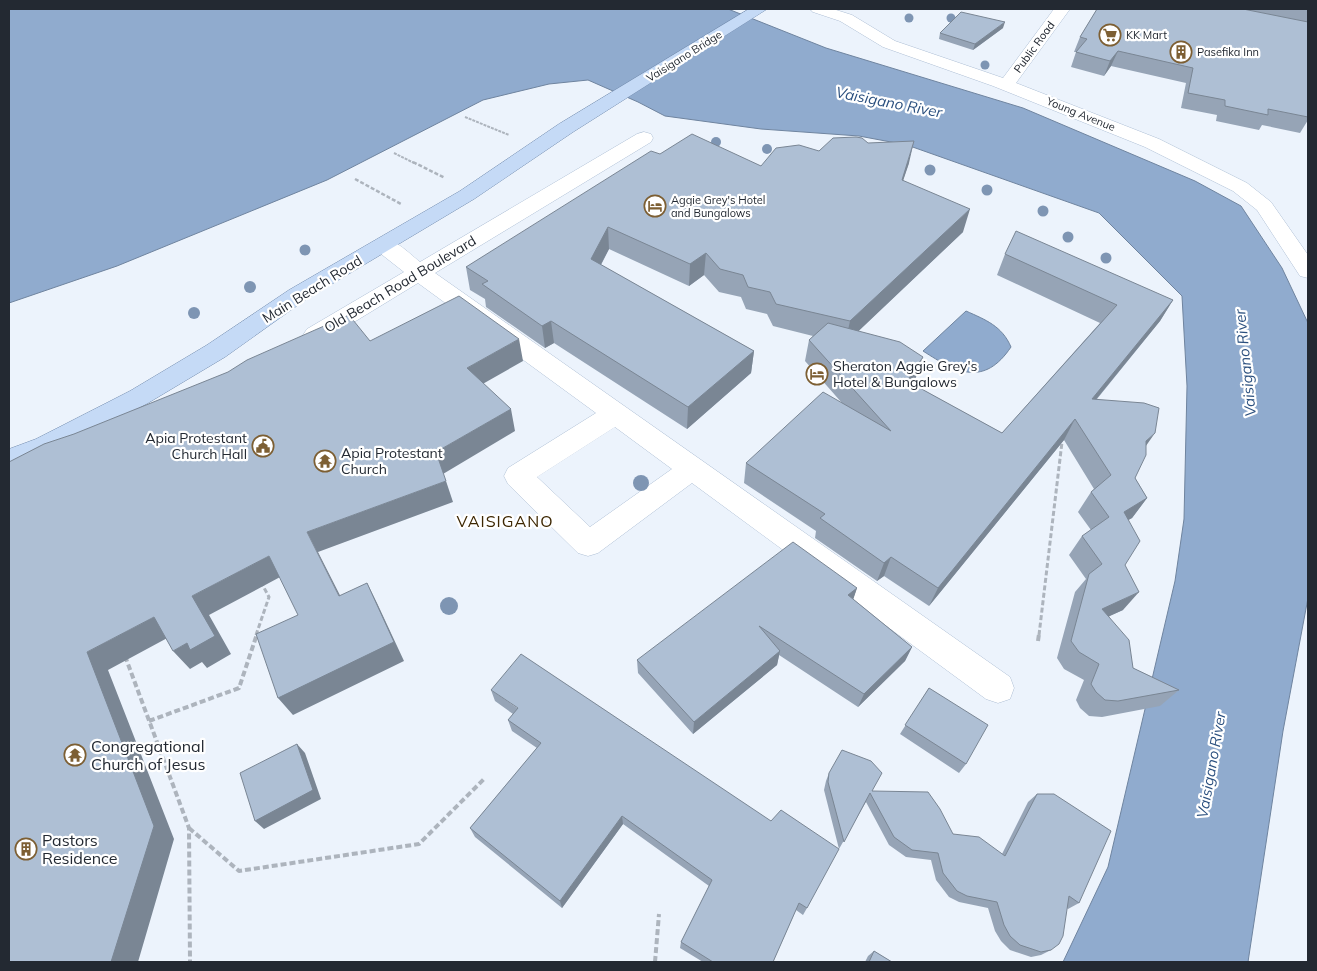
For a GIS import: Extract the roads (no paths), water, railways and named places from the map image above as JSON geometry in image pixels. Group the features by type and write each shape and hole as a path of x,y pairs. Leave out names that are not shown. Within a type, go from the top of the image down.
{"main road":[{"name":"Vaisigano Bridge","path":"608,103 759,9"},
{"name":"Main Beach Road","path":"9,460 45,446 140,397 216,351 297,296 473,191 537,147 608,103"}],"street":[{"name":"Young Avenue","path":"818,9 846,18 889,44 1006,85 1152,143 1240,187 1264,206 1308,271"},
{"name":"Public Road","path":"1006,85 1062,9"},
{"name":"Old Beach Road Boulevard","path":"296,346 529,207 604,171 644,138"},
{"path":"529,207 554,213"},
{"path":"384,244 420,273 998,688"},
{"path":"615,414 518,476 588,544 692,469"},
{"path":"9,467 82,447 118,433"}],"water":[{"name":"Vaisigano River","path":"9,9 728,9 826,48 1023,108 1195,181 1241,206 1282,268 1308,323 1308,598 1283,731 1248,962 1063,962 1108,867 1175,581 1184,519 1187,386 1182,296 1099,213 907,145 859,136 761,129 665,116 588,80 549,84 483,100 327,180 117,266 9,303"},
{"path":"966,311 993,324 1003,334 1011,347 1001,360 991,368 980,372 959,370 923,351"}],"place":[{"name":"KK Mart","path":"1110,35"},
{"name":"Pasefika Inn","path":"1181,52"},
{"name":"Aggie Grey's Hotel and Bungalows","path":"655,206"},
{"name":"Sheraton Aggie Grey's Hotel & Bungalows","path":"817,374"},
{"name":"Apia Protestant Church Hall","path":"263,446"},
{"name":"Apia Protestant Church","path":"325,461"},
{"name":"Congregational Church of Jesus","path":"75,755"},
{"name":"Pastors Residence","path":"26,849"}],"district":[{"name":"VAISIGANO","path":"505,521"}]}
